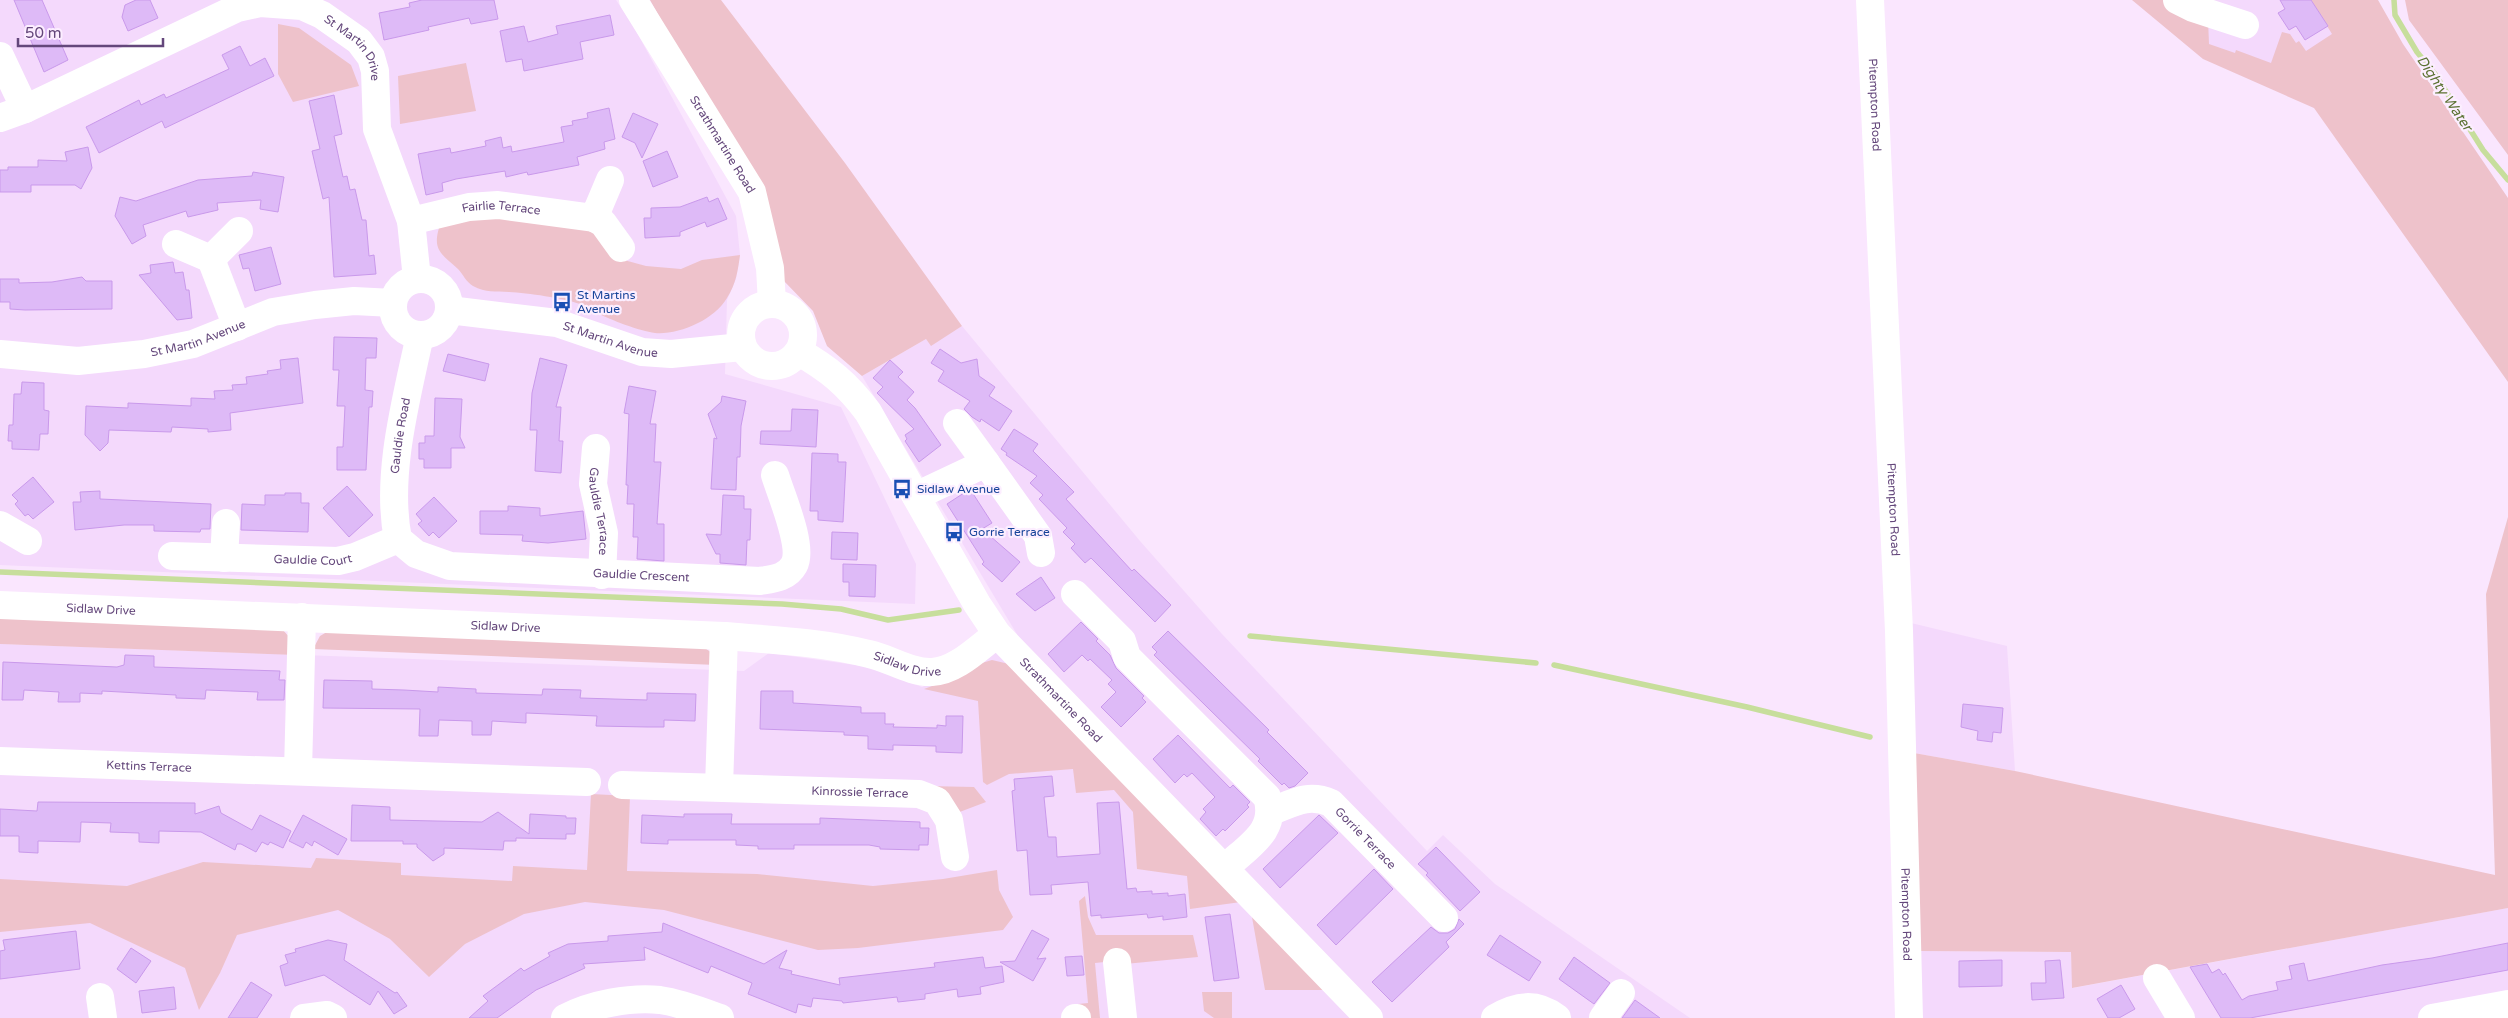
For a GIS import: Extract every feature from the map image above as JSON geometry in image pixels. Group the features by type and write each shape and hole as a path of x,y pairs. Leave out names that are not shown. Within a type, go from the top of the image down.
{"street":[{"name":"Strathmartine Road","path":"633,0 752,192 770,268 772,303"},
{"name":"Pitempton Road","path":"1870,0 1899,631 1908,1018"},
{"path":"2177,0 2193,8 2245,25"},
{"name":"St Martin Drive","path":"12,113 201,11 237,8 260,2 327,8 360,42 371,57 375,71 377,129 411,221 418,279"},
{"path":"0,56 12,113"},
{"path":"610,180 594,218 603,223 621,248"},
{"name":"Fairlie Terrace","path":"411,221 469,206 498,205 594,218"},
{"path":"211,259 239,231"},
{"path":"176,244 211,259 237,326"},
{"path":"418,279 428,279 437,283 446,295 449,310 442,325 436,331 420,335 411,333 397,321 393,303 401,287 418,279"},
{"name":"St Martin Avenue","path":"0,354 78,361 144,354 192,344 273,312 315,305 354,302 393,303"},
{"path":"772,303 783,305 800,320 803,336 799,352 792,359 774,366 755,362 742,347 741,326 753,310 772,303"},
{"name":"St Martin Avenue","path":"449,310 557,323 642,352 671,354 742,347"},
{"name":"Gauldie Road","path":"398,539 395,526 396,450 420,335"},
{"name":"Strathmartine Road","path":"799,352 827,368 848,387 868,412 977,604 997,634 1369,1018"},
{"path":"957,423 1038,536 1041,553"},
{"name":"Gauldie Terrace","path":"596,448 593,484 604,533 602,575"},
{"path":"916,496 986,463"},
{"name":"Gauldie Crescent","path":"398,539 416,554 450,566 602,575 760,581 781,577 794,566 798,549 775,475"},
{"path":"224,558 226,523"},
{"path":"0,525 28,541"},
{"name":"Gauldie Court","path":"172,556 338,561 355,557 398,539"},
{"path":"1075,594 1122,641 1127,657 1267,797 1272,811 1268,827 1225,868"},
{"name":"Sidlaw Drive","path":"0,605 724,636 816,644 870,654 907,667 931,672 954,666 997,634"},
{"path":"298,771 302,618"},
{"path":"719,787 724,636"},
{"name":"Kettins Terrace","path":"0,760 587,782"},
{"name":"Kinrossie Terrace","path":"622,785 919,794 937,801 949,820 955,858"},
{"name":"Gorrie Terrace","path":"1272,811 1306,798 1319,798 1331,803 1416,906 1444,918"},
{"path":"1117,962 1123,1018"},
{"path":"2157,978 2180,1018"},
{"path":"1603,1018 1621,993"},
{"path":"565,1018 602,1005 634,1000 660,1000 684,1005 720,1018"},
{"path":"2432,1018 2508,1004"},
{"path":"1494,1018 1510,1009 1526,1006 1546,1009 1557,1018"},
{"path":"304,1018 327,1015 333,1018"}],"shaded area":[{"path":"0,0 616,0 634,27 736,216 740,255 736,279 727,300 725,374 841,407 916,564 915,604 0,565"},
{"path":"650,0 721,0 845,163 962,326 931,346 926,339 862,376 827,346 813,311 783,280 756,190"},
{"path":"2132,0 2170,0 2208,19 2209,44 2235,53 2236,50 2271,63 2282,32 2290,34 2296,43 2299,41 2306,51 2332,34 2311,0 2378,0 2403,44 2508,198 2508,382 2314,108 2203,59"},
{"path":"2170,0 2355,0 2314,108 2208,44"},
{"path":"2405,0 2508,0 2508,155 2409,20"},
{"path":"278,24 299,28 351,65 359,86 293,102 278,74"},
{"path":"466,63 476,111 400,124 398,76"},
{"path":"475,215 595,226 624,260 646,266 681,269 702,260 740,255 735,282 727,298 714,313 685,329 664,333 634,328 573,302 535,295 486,291 468,282 458,269 440,252 437,242 439,228"},
{"path":"962,326 1140,541 1222,634 1427,851 1443,835 1495,884 1690,1018 0,1018 0,644 744,671 769,653 870,667 922,687 1021,641 862,376 926,339 931,345"},
{"path":"2508,517 2508,908 2072,988 2071,952 1919,951 1914,753 2015,771 2495,875 2486,594"},
{"path":"0,616 282,629 291,639 296,655 0,644"},
{"path":"1911,623 2007,646 2015,771 1914,753"},
{"path":"332,629 699,644 712,653 717,665 313,649 320,636"},
{"path":"992,660 1009,664 1241,902 1190,909 1187,876 1137,869 1133,812 1114,790 1076,793 1073,769 1009,774 987,785 983,782 978,701 924,689 965,674 975,665"},
{"path":"927,786 974,787 986,802 957,813"},
{"path":"591,794 630,796 627,871 757,874 873,886 943,879 997,870 999,890 1013,917 1003,930 858,948 818,950 664,910 585,902 524,914 465,944 429,977 390,939 338,910 237,935 220,973 199,1010 185,968 90,923 0,932 0,879 127,886 203,862 311,868 316,858 401,863 401,875 512,881 513,866 587,870"},
{"path":"1085,896 1088,917 1096,935 1193,935 1198,957 1125,964 1124,960 1095,963 1100,1018 1077,1018 1078,1004 1088,1003 1079,901"},
{"path":"1250,906 1327,990 1265,990"},
{"path":"2508,908 2508,1018 1919,1018 1919,951 2071,952 2073,988"},
{"path":"1202,992 1232,992 1232,1018 1214,1018 1204,1011"}],"building":[{"path":"14,0 42,0 68,60 44,72"},
{"path":"136,0 150,0 158,18 128,31 122,17 125,5"},
{"path":"422,0 494,0 498,19 471,24 469,18 428,27 429,30 384,40 379,13 410,7 409,3"},
{"path":"2280,0 2311,0 2328,26 2305,40 2296,26 2289,30 2278,13 2285,9"},
{"path":"610,15 614,35 580,42 583,59 524,71 522,59 506,62 500,31 524,26 528,42 558,34 556,26"},
{"path":"240,46 250,66 265,58 274,76 165,128 162,121 99,153 86,127 139,100 141,105 164,94 166,98 229,69 222,55"},
{"path":"334,95 342,134 334,136 343,177 347,176 350,190 355,189 362,220 366,220 369,256 374,255 376,274 334,277 329,197 323,199 312,151 320,149 309,101"},
{"path":"609,108 615,139 604,142 605,149 577,157 579,165 528,175 527,172 506,177 505,171 456,179 442,183 443,191 426,195 418,154 450,148 451,153 486,146 485,141 501,137 503,148 511,146 512,152 564,142 561,127 573,125 572,121 588,118 587,113"},
{"path":"633,113 658,124 642,158 635,143 622,137"},
{"path":"88,147 92,168 81,189 75,185 31,185 31,192 0,192 0,170 8,170 8,167 38,167 38,160 67,161 65,152"},
{"path":"667,151 678,177 653,187 643,161"},
{"path":"253,172 284,177 278,212 260,209 261,200 217,203 218,210 188,217 186,211 143,225 146,236 132,244 115,216 120,197 136,201 198,180 252,176"},
{"path":"707,197 709,202 718,198 727,219 707,227 705,222 680,232 680,236 645,238 644,218 651,218 651,208 680,207"},
{"path":"271,247 281,284 255,291 249,268 243,269 239,255"},
{"path":"173,262 175,273 183,272 186,290 189,290 192,318 177,320 139,275 151,273 150,265"},
{"path":"82,277 86,281 112,281 112,309 25,310 10,309 10,302 0,302 0,279 19,279 19,283 52,282"},
{"path":"334,337 377,338 376,358 366,358 365,390 373,391 372,407 369,407 366,470 337,470 337,447 343,447 345,406 337,406 339,370 333,370"},
{"path":"940,349 961,363 977,359 979,376 995,387 989,396 1012,411 999,431 981,419 980,422 972,417 964,409 970,401 938,381 944,371 931,363"},
{"path":"448,354 489,364 485,381 443,371"},
{"path":"298,358 303,403 230,413 231,430 208,432 208,429 172,427 171,432 109,430 108,443 100,451 85,435 86,406 128,408 128,403 191,406 191,398 215,399 214,391 233,390 232,385 247,384 246,377 268,374 267,371 281,369 280,360"},
{"path":"540,358 567,365 556,407 561,407 559,441 563,441 561,473 535,471 537,430 530,430 532,393"},
{"path":"890,360 903,372 898,377 914,392 907,400 915,408 941,445 919,462 905,441 907,439 905,435 914,429 877,393 883,387 873,378"},
{"path":"22,382 44,383 44,410 49,411 48,434 40,434 39,450 12,449 12,441 8,441 9,425 13,425 14,394 21,394"},
{"path":"629,386 656,391 650,424 656,424 654,462 661,462 657,524 664,524 664,561 637,559 638,537 633,537 634,504 627,504 628,485 626,485 629,414 624,413"},
{"path":"722,396 746,401 741,426 740,457 737,457 736,490 711,489 714,438 717,439 708,414 721,402"},
{"path":"435,398 462,399 460,437 465,448 451,448 451,468 424,468 424,459 419,459 419,443 425,443 425,436 434,436"},
{"path":"792,409 818,410 816,447 760,444 761,431 791,431"},
{"path":"1014,429 1038,444 1033,451 1074,492 1066,499 1132,571 1134,569 1171,605 1155,622 1091,558 1085,563 1071,548 1075,544 1063,532 1067,528 1039,499 1043,495 1030,483 1037,476 1006,455 1007,453 1001,449"},
{"path":"812,453 838,454 838,462 846,462 843,522 818,520 818,511 810,511"},
{"path":"33,477 54,502 33,519 28,514 25,516 15,504 18,501 12,495"},
{"path":"347,486 373,515 349,537 323,508"},
{"path":"970,489 992,523 982,529 1020,562 1002,582 982,564 984,562 947,504"},
{"path":"100,491 100,499 211,504 210,529 201,529 200,532 154,531 154,525 124,525 75,530 73,502 81,502 80,492"},
{"path":"285,493 301,493 301,503 309,503 308,532 241,530 242,504 265,505 265,495 285,495"},
{"path":"723,495 744,496 744,509 751,509 750,540 747,540 746,565 720,563 720,554 716,554 706,534 721,535"},
{"path":"434,497 457,521 439,538 433,532 429,536 418,524 422,521 416,514"},
{"path":"508,506 540,508 540,516 583,511 586,539 548,543 522,541 523,535 480,534 480,511 508,511"},
{"path":"832,532 858,533 857,560 831,559"},
{"path":"843,564 876,565 875,597 849,596 849,582 843,582"},
{"path":"1041,577 1055,598 1035,611 1016,594"},
{"path":"1081,622 1098,639 1096,641 1110,655 1116,668 1144,696 1142,698 1146,702 1121,727 1101,707 1116,692 1108,684 1112,680 1090,659 1088,661 1082,655 1064,672 1048,654"},
{"path":"1168,631 1269,730 1267,732 1308,773 1295,786 1289,788 1284,783 1282,785 1258,761 1260,759 1154,655 1157,652 1152,647"},
{"path":"125,655 154,656 154,667 280,671 279,680 285,680 284,700 257,700 258,692 206,690 205,699 176,698 176,695 102,691 102,694 80,693 80,702 58,702 59,692 24,690 23,700 2,700 3,662 117,667 124,665"},
{"path":"324,680 372,681 372,689 438,692 438,687 476,689 476,693 542,695 543,689 581,690 580,698 647,700 647,693 696,694 695,721 664,720 664,727 596,726 597,716 526,713 526,723 492,721 491,735 472,735 472,721 439,720 438,736 419,736 420,709 323,708"},
{"path":"761,691 793,691 793,703 861,707 861,713 885,713 885,724 894,724 893,727 937,728 937,725 946,726 946,716 963,716 962,753 936,752 936,746 893,745 893,750 868,749 868,736 844,735 844,732 760,729"},
{"path":"1963,704 2003,708 2001,733 1993,732 1992,742 1977,740 1978,731 1961,727"},
{"path":"1178,735 1230,788 1233,785 1250,802 1247,805 1249,807 1225,831 1223,829 1216,836 1200,819 1206,812 1203,809 1215,797 1192,773 1187,777 1184,774 1175,783 1153,759"},
{"path":"1052,776 1054,796 1044,797 1048,837 1056,837 1057,857 1100,854 1097,803 1119,802 1127,889 1136,888 1137,892 1152,891 1152,894 1168,893 1168,896 1185,894 1187,917 1163,920 1163,916 1148,918 1147,914 1101,918 1101,915 1091,916 1088,882 1051,885 1052,894 1030,895 1027,850 1017,851 1012,791 1015,790 1014,779"},
{"path":"38,802 195,803 195,814 219,806 221,813 252,830 260,815 291,831 283,848 270,842 268,845 262,842 256,852 241,844 237,844 235,850 201,832 159,831 159,843 139,842 139,833 110,832 111,823 81,822 80,842 38,841 38,853 19,852 19,836 0,836 0,809 37,811"},
{"path":"352,805 390,807 390,820 482,822 498,812 529,834 530,814 566,816 566,818 576,818 575,834 566,834 566,839 516,838 516,841 504,841 503,850 444,848 444,854 433,861 417,847 417,844 403,844 403,841 351,841"},
{"path":"684,814 732,814 731,824 820,824 820,818 920,822 920,828 929,828 928,845 919,845 919,850 880,849 880,847 869,845 794,845 794,849 758,849 758,846 736,845 736,840 668,840 668,844 641,843 642,815 684,817"},
{"path":"303,815 347,839 338,855 314,841 312,846 306,842 303,848 289,841"},
{"path":"1319,815 1338,833 1280,888 1263,869"},
{"path":"1436,847 1480,892 1460,911 1418,864"},
{"path":"1374,869 1393,889 1336,945 1317,925"},
{"path":"1230,914 1239,978 1214,981 1205,917"},
{"path":"1459,919 1464,924 1446,942 1449,947 1392,1002 1372,982 1431,927 1439,933 1448,933 1455,929"},
{"path":"663,923 764,964 787,950 779,968 792,971 791,974 840,985 839,978 935,967 934,963 983,957 985,968 1002,966 1004,982 980,987 981,994 958,997 957,989 925,994 925,999 898,1002 897,997 843,1003 842,1001 813,998 811,1007 798,1004 796,1013 748,994 752,983 711,966 708,973 644,947 645,960 583,964 585,968 536,990 497,1018 469,1018 488,1001 483,996 521,968 524,971 550,956 548,953 568,944 608,941 608,936 662,932"},
{"path":"1032,930 1049,939 1037,959 1046,958 1033,981 1000,962 1015,961"},
{"path":"76,931 80,969 0,979 0,951 5,950 3,940"},
{"path":"1500,935 1541,962 1529,981 1487,955"},
{"path":"328,940 347,944 344,960 395,993 397,992 407,1006 394,1014 378,991 370,1005 324,975 285,986 280,966 288,963 285,955 296,952 295,949"},
{"path":"2508,943 2508,970 2250,1018 2221,1018 2190,967 2207,964 2212,973 2219,969 2223,975 2225,973 2242,1000 2249,996 2278,990 2276,982 2292,979 2289,966 2304,963 2308,981 2382,965 2432,958"},
{"path":"131,948 151,961 136,983 117,969"},
{"path":"1082,956 1084,975 1067,976 1065,957"},
{"path":"1574,957 1610,983 1594,1004 1559,979"},
{"path":"2002,960 2002,986 1959,987 1959,961"},
{"path":"2060,960 2064,998 2032,1000 2031,983 2046,983 2045,961"},
{"path":"251,982 272,995 257,1018 228,1018"},
{"path":"2121,985 2135,1009 2119,1018 2108,1018 2097,999"},
{"path":"174,987 176,1009 142,1013 139,991"},
{"path":"1635,1000 1660,1018 1622,1018"}],"waterway":[{"name":"Dighty Water","path":"2394,0 2395,15 2417,52 2435,74 2483,150 2508,180"},
{"path":"0,572 782,604 841,609 888,620 959,610"},
{"path":"1250,636 1536,663"},
{"path":"1554,665 1747,707 1870,737"}],"place":[{"name":"St Martins Avenue","path":"562,302"},
{"name":"Sidlaw Avenue","path":"902,489"},
{"name":"Gorrie Terrace","path":"954,532"}]}
